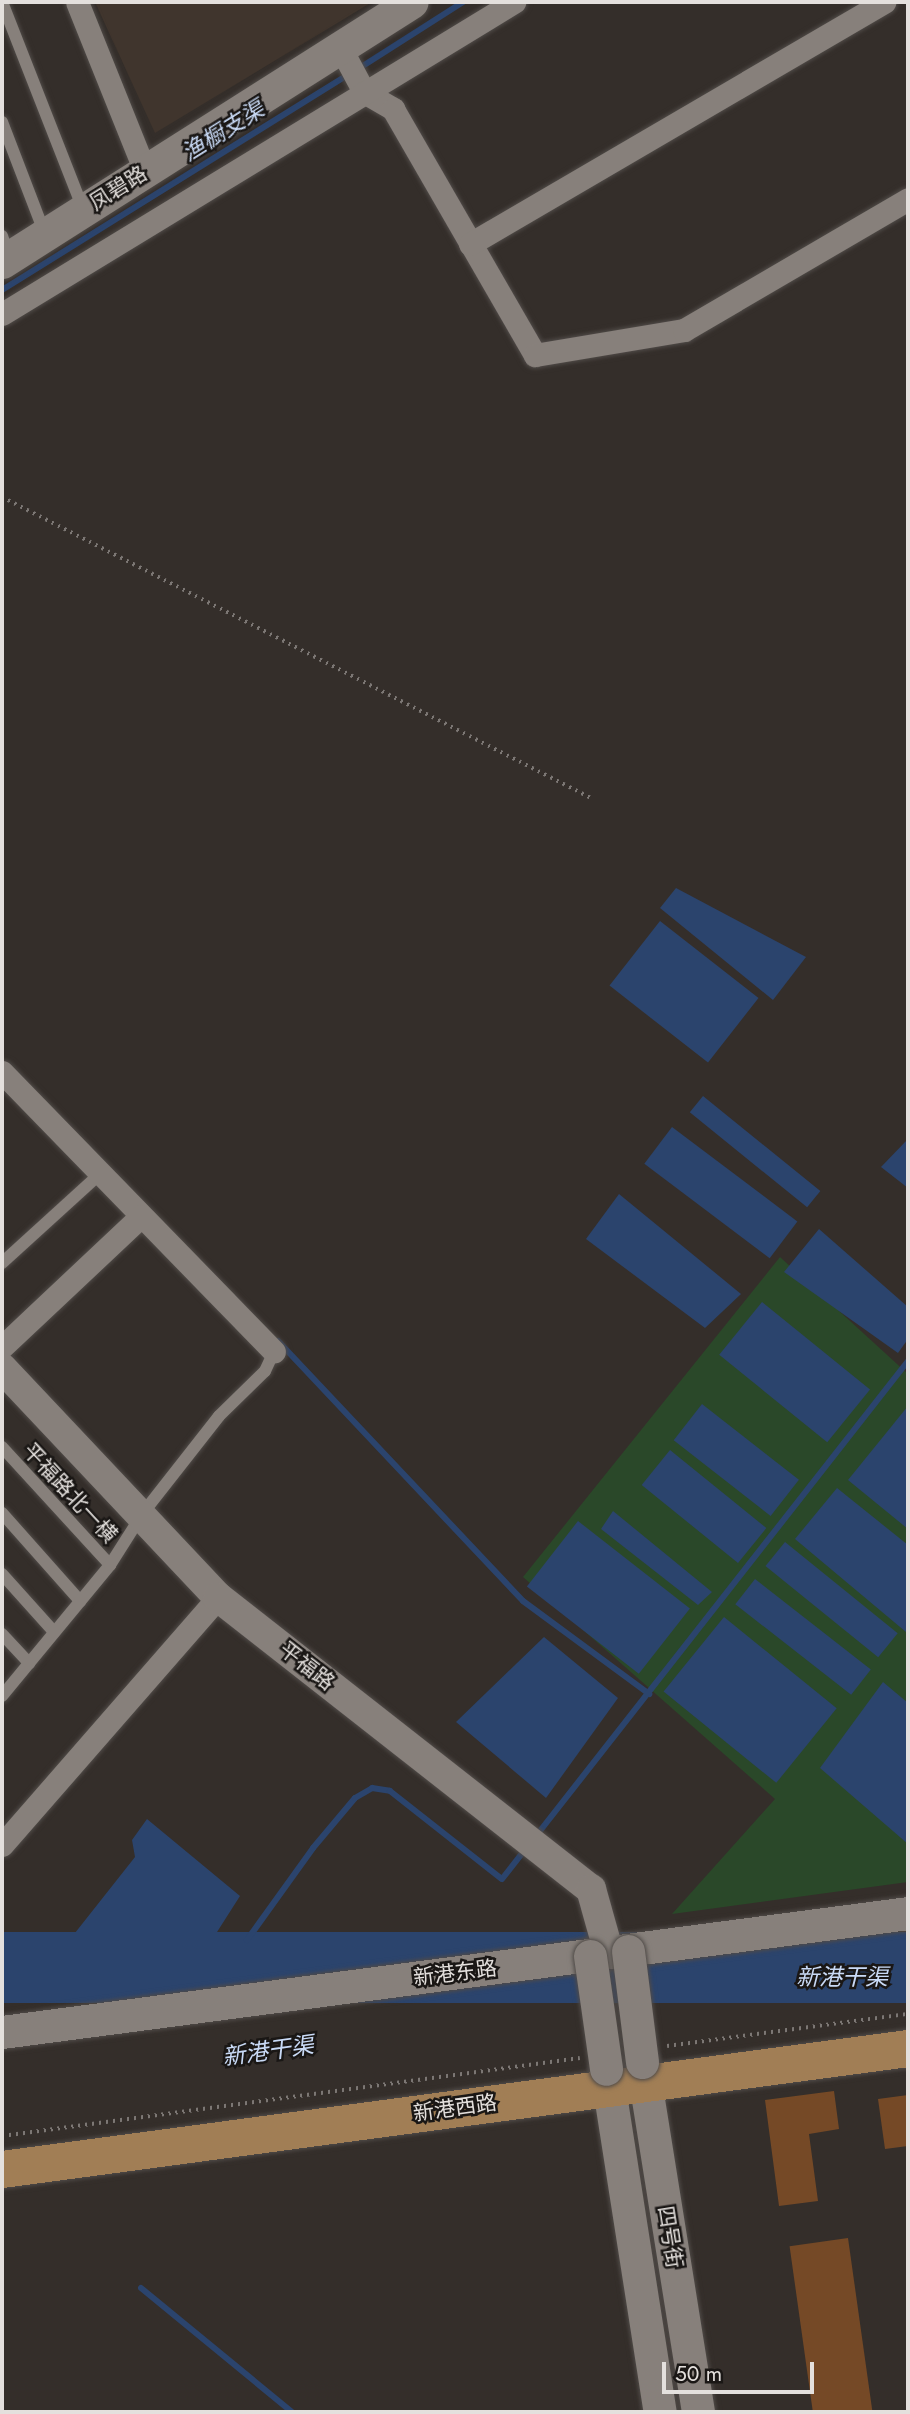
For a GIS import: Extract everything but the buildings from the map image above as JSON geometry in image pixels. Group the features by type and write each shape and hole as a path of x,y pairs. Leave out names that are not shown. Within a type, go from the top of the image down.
{"main road":[{"name":"凤碧路","path":"4,251 45,234 412,2"},
{"name":"新港东路","path":"2,2032 908,1913"},
{"name":"四号街","path":"609,1953 648,2055 698,2412"},
{"name":"四号街","path":"609,1953 595,2063 660,2412"},
{"name":"新港西路","path":"2,2169 908,2048"}],"street":[{"path":"78,2 145,171"},
{"path":"2,314 514,2"},
{"path":"470,244 884,2"},
{"path":"340,47 364,92 393,109 535,355 684,330 908,199"},
{"path":"2,1072 274,1352"},
{"path":"2,1347 141,1216"},
{"name":"平福路","path":"2,1368 143,1513 218,1597 591,1889 609,1953"},
{"path":"2,1845 218,1597"}],"lane":[{"path":"2,2 83,209"},
{"path":"2,122 45,234"},
{"path":"2,1264 100,1173"},
{"path":"2,1696 110,1565 143,1513 219,1416 265,1371 274,1352"},
{"name":"平福路北一横","path":"2,1447 110,1565"},
{"path":"2,1513 80,1601"},
{"path":"2,1574 54,1632"},
{"path":"2,1634 29,1664"}],"path":[{"path":"2,497 590,798"},
{"path":"648,2055 908,2014"},
{"path":"2,2136 595,2063"}],"shaded area":[{"path":"95,2 372,2 155,133"}],"green space":[{"path":"780,1257 908,1374 908,1882 672,1914 775,1799 523,1577"}],"water":[{"path":"676,888 806,957 773,1000 660,908"},
{"path":"660,921 759,998 708,1063 610,986"},
{"path":"703,1096 820,1191 807,1207 690,1112"},
{"path":"672,1127 797,1221 770,1258 644,1164"},
{"path":"908,1139 908,1188 881,1167"},
{"path":"619,1194 741,1294 705,1328 586,1239"},
{"path":"819,1229 908,1307 908,1339 898,1353 784,1272"},
{"path":"762,1302 870,1389 827,1442 719,1355"},
{"path":"702,1404 799,1480 771,1516 674,1440"},
{"path":"908,1406 908,1529 848,1480"},
{"path":"670,1450 766,1528 738,1563 642,1485"},
{"path":"837,1488 908,1545 906,1632 795,1539"},
{"path":"613,1511 712,1592 698,1605 601,1529"},
{"path":"578,1521 690,1608 639,1674 527,1586"},
{"path":"785,1542 898,1633 878,1657 765,1566"},
{"path":"755,1579 871,1670 851,1695 735,1604"},
{"path":"724,1617 837,1708 776,1783 664,1692"},
{"path":"544,1637 618,1698 546,1798 456,1722"},
{"path":"883,1682 908,1703 908,1844 820,1768"},
{"path":"147,1819 240,1896 203,1954 74,1973 56,1957 135,1857 132,1840"},
{"name":"新港干渠","path":"2,1932 908,1932 908,2003 2,2003"}],"waterway":[{"name":"渔橱支渠","path":"358,69 463,2"},
{"name":"渔橱支渠","path":"2,290 348,75"},
{"path":"278,1341 523,1601 649,1694"},
{"path":"536,1836 908,1361"},
{"path":"247,1940 313,1848 355,1798 372,1788 390,1791 502,1879 525,1850"},
{"path":"141,2288 292,2412"}]}
